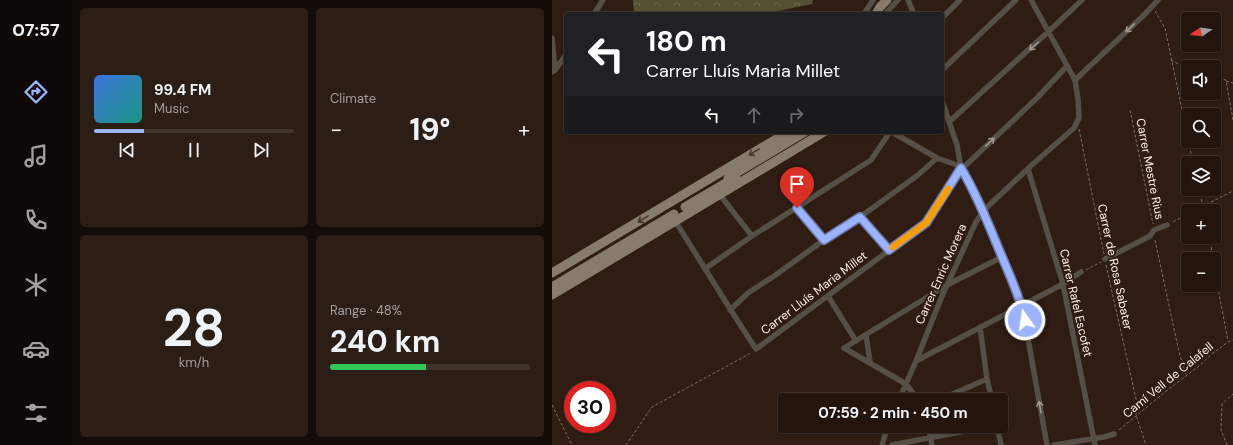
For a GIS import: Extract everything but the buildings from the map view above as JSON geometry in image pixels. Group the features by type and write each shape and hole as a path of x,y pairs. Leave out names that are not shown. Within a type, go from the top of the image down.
{"main road":[{"path":"873,12 882,0"},
{"path":"877,12 887,0"},
{"path":"555,271 785,134"},
{"path":"552,284 802,134"},
{"path":"552,287 810,134"},
{"path":"552,295 821,134"}],"street":[{"path":"595,12 603,0"},
{"path":"865,12 873,0"},
{"path":"886,12 898,0"},
{"path":"908,0 913,12"},
{"path":"944,16 960,0"},
{"path":"944,68 1016,0"},
{"path":"1031,0 1075,80 1079,118 1076,123"},
{"path":"949,122 1082,0"},
{"path":"1075,80 1158,0"},
{"path":"552,38 554,71"},
{"path":"554,71 564,58"},
{"name":"Carrer Lluís Maria Millet","path":"756,350 926,223 961,168 1037,98 1067,66"},
{"path":"944,107 957,145 961,168 983,211 1022,305 1047,445"},
{"name":"Carrer Enric Morera","path":"902,393 947,286 976,222 983,211 1074,128 1076,123"},
{"path":"706,268 752,236 872,160 890,134"},
{"path":"895,134 937,158 957,165 961,168"},
{"path":"730,310 748,293 860,217 918,175 937,158"},
{"name":"Carrer Rafel Escofet","path":"1028,169 1063,284 1094,442"},
{"path":"720,195 752,236"},
{"path":"797,208 824,240"},
{"path":"860,217 889,250"},
{"path":"674,221 706,268 730,310 756,350"},
{"path":"1105,259 1150,236 1154,230 1167,225"},
{"path":"913,393 906,384 844,348 947,286 1002,257"},
{"path":"916,361 1063,284 1081,272"},
{"path":"828,296 856,341"},
{"path":"980,327 990,393"},
{"path":"866,335 870,362"},
{"path":"955,393 987,379"},
{"path":"882,445 886,433"},
{"path":"930,433 932,445"},
{"path":"892,445 956,433"},
{"path":"998,433 1001,445"},
{"path":"1054,445 1094,442 1114,434"}],"path":[{"path":"1152,6 1165,28 1192,156"},
{"path":"1171,60 1181,65"},
{"path":"1221,79 1233,83"},
{"path":"1226,80 1233,120"},
{"name":"Carrer Mestre Rius","path":"1130,110 1154,230"},
{"name":"Carrer de Rosa Sabater","path":"1076,123 1080,132 1105,259 1137,402 1136,415 1146,445"},
{"path":"1206,204 1233,191"},
{"path":"1167,225 1181,218"},
{"name":"Carrer Mestre Rius","path":"1150,236 1156,240 1179,352 1186,376"},
{"path":"1081,272 1105,259"},
{"path":"1219,292 1228,342"},
{"name":"Camí Vell de Calafell","path":"1114,434 1136,415 1200,366 1213,353 1233,340"},
{"path":"626,445 652,407 756,350"},
{"path":"1227,445 1221,430 1222,404 1233,394"},
{"path":"552,405 572,445"}],"green space":[{"path":"633,0 813,0 812,4 776,12 634,12"}],"slow traffic":[{"path":"893,247 926,223 948,189"}],"route":[{"path":"797,208 824,240 860,217 889,250 926,223 961,168 983,211 1022,305 1025,320"}]}
